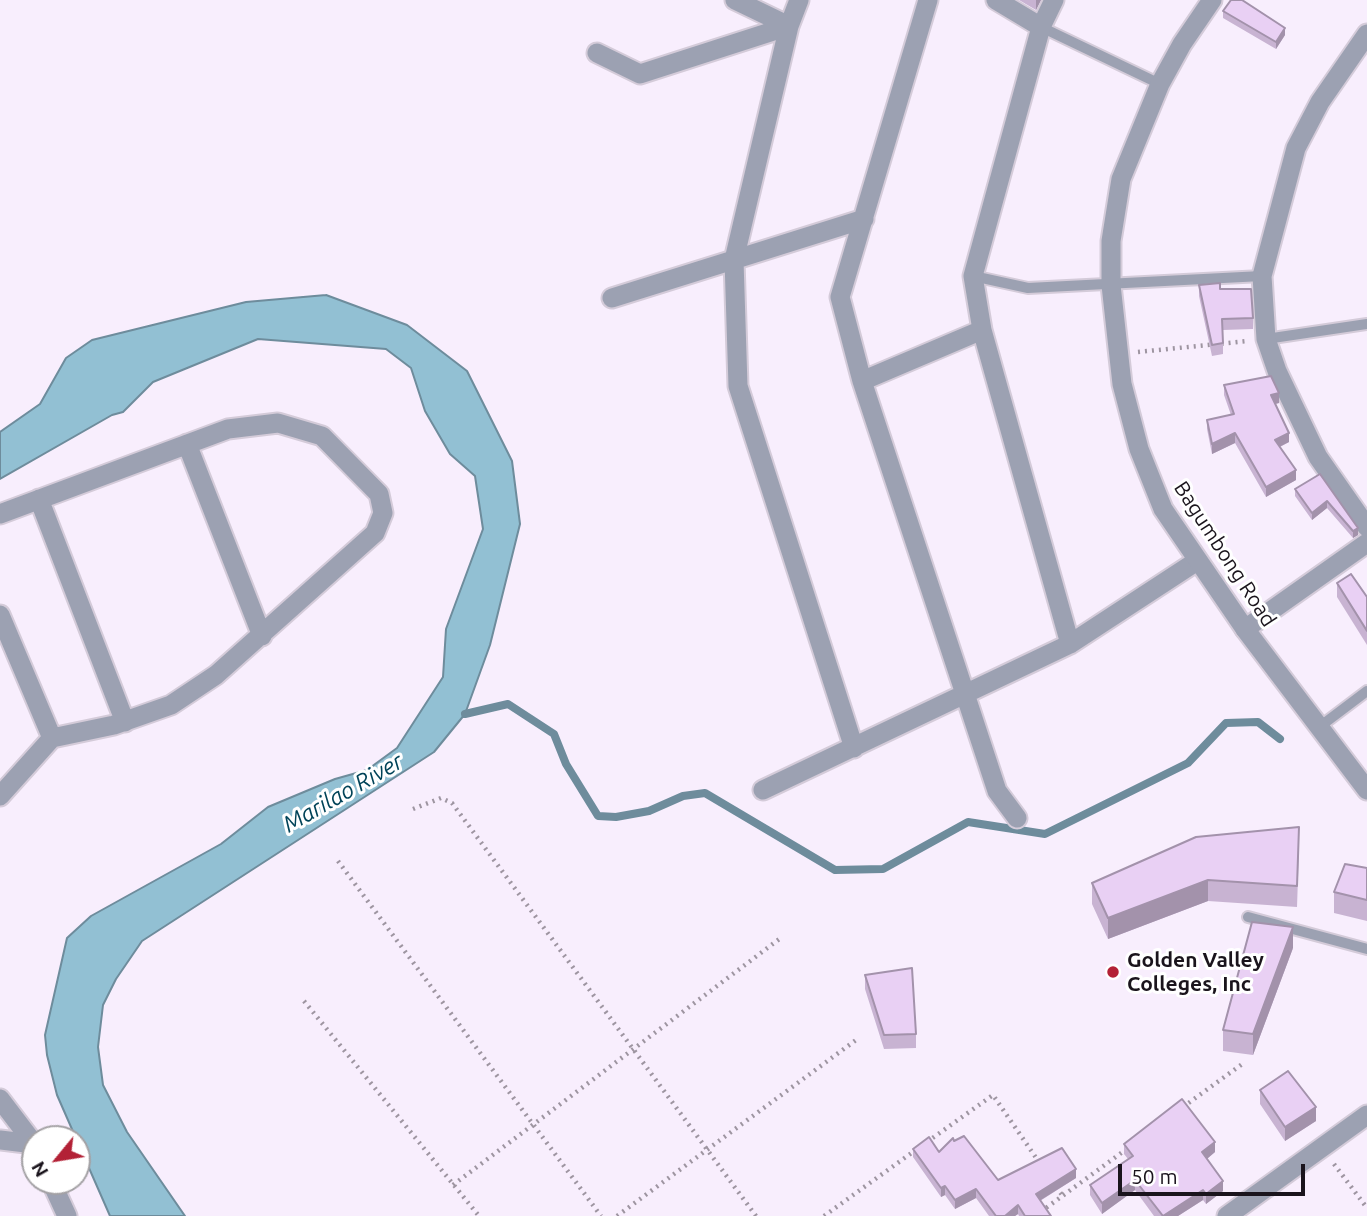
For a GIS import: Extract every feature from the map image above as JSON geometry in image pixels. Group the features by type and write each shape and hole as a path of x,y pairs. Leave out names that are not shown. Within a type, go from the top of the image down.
{"street":[{"path":"735,0 789,26"},
{"path":"799,0 789,26 734,260 738,386 854,748"},
{"path":"928,0 840,298 862,381 997,791 1005,806 1017,818"},
{"path":"996,0 1041,27"},
{"path":"1054,0 1041,27 973,276 982,330 1070,644"},
{"name":"Bagumbong Road","path":"1212,0 1182,44 1160,84 1121,179 1111,241 1111,285 1118,354 1130,416 1150,480 1163,509 1245,629 1367,790"},
{"path":"597,53 640,74 789,26"},
{"path":"1367,34 1320,102 1296,148 1262,276 1266,339 1295,414 1318,457 1367,527"},
{"path":"612,298 864,219"},
{"path":"862,381 982,330"},
{"path":"0,514 228,429 278,423 322,436 379,494 383,513 375,533 216,675 171,705 125,722 52,738 0,796"},
{"path":"187,444 262,636"},
{"path":"39,499 125,722"},
{"path":"1245,629 1367,542"},
{"path":"763,790 1070,644 1196,561"},
{"path":"0,615 4,635 52,738"},
{"path":"0,1099 21,1127"},
{"path":"1227,1216 1367,1115"},
{"path":"0,1140 21,1143"},
{"path":"57,1195 67,1216"}],"lane":[{"path":"1041,27 1160,84"},
{"path":"973,276 1028,288 1262,276"},
{"path":"1266,339 1367,324"},
{"path":"1318,728 1367,691"},
{"path":"1248,918 1367,949"}],"path":[{"path":"1118,354 1266,339"},
{"path":"413,809 442,798 452,803 756,1216"},
{"path":"338,861 600,1216"},
{"path":"453,1185 782,937"},
{"path":"304,1001 479,1216"},
{"path":"617,1216 856,1040"},
{"path":"1180,1109 1245,1062"},
{"path":"824,1216 993,1095 1047,1174"},
{"path":"1035,1216 1138,1141"},
{"path":"1321,1147 1367,1208"},
{"path":"1055,1185 1063,1196"}],"water":[{"name":"Marilao River","path":"326,295 407,325 467,371 512,461 520,524 490,645 465,714 434,752 142,941 116,979 103,1005 98,1047 103,1085 127,1132 185,1216 110,1216 91,1173 91,1125 70,1125 57,1095 47,1055 45,1035 67,938 91,916 221,844 268,807 335,779 367,770 397,748 443,677 446,629 483,529 475,476 450,454 425,411 411,368 386,349 258,339 153,382 123,412 112,415 0,479 0,432 40,404 66,358 92,340 246,302"}],"building":[{"path":"1231,0 1242,0 1285,28 1276,42 1223,11"},
{"path":"1220,283 1220,289 1251,289 1253,318 1222,319 1223,343 1212,345 1199,285"},
{"path":"1271,376 1279,393 1271,395 1289,433 1275,440 1296,470 1266,487 1235,433 1212,444 1207,420 1234,414 1224,385"},
{"path":"1320,474 1358,528 1353,531 1327,501 1312,513 1295,489"},
{"path":"1351,574 1367,597 1367,631 1337,583"},
{"path":"1299,827 1297,886 1208,880 1108,918 1092,883 1196,837"},
{"path":"1345,864 1367,868 1367,900 1334,892"},
{"path":"1252,922 1293,927 1253,1034 1223,1030"},
{"path":"912,968 916,1034 884,1035 865,975"},
{"path":"1288,1071 1316,1107 1285,1127 1260,1090"},
{"path":"1182,1099 1215,1142 1202,1152 1223,1181 1206,1194 1203,1190 1163,1216 1135,1180 1102,1203 1090,1185 1133,1156 1124,1144"},
{"path":"964,1136 998,1180 1062,1148 1076,1169 1036,1194 1051,1216 1025,1216 1018,1205 1005,1216 996,1216 976,1189 955,1200 945,1186 941,1188 913,1149 929,1137 939,1152 953,1138 954,1141"}],"waterway":[{"path":"465,714 508,704 554,734 566,764 598,816 616,817 649,811 683,796 705,793 835,870 883,869 968,822 1045,834 1188,763 1226,723 1258,722 1280,739"}],"place":[{"name":"Golden Valley Colleges, Inc","path":"1113,972"}]}
